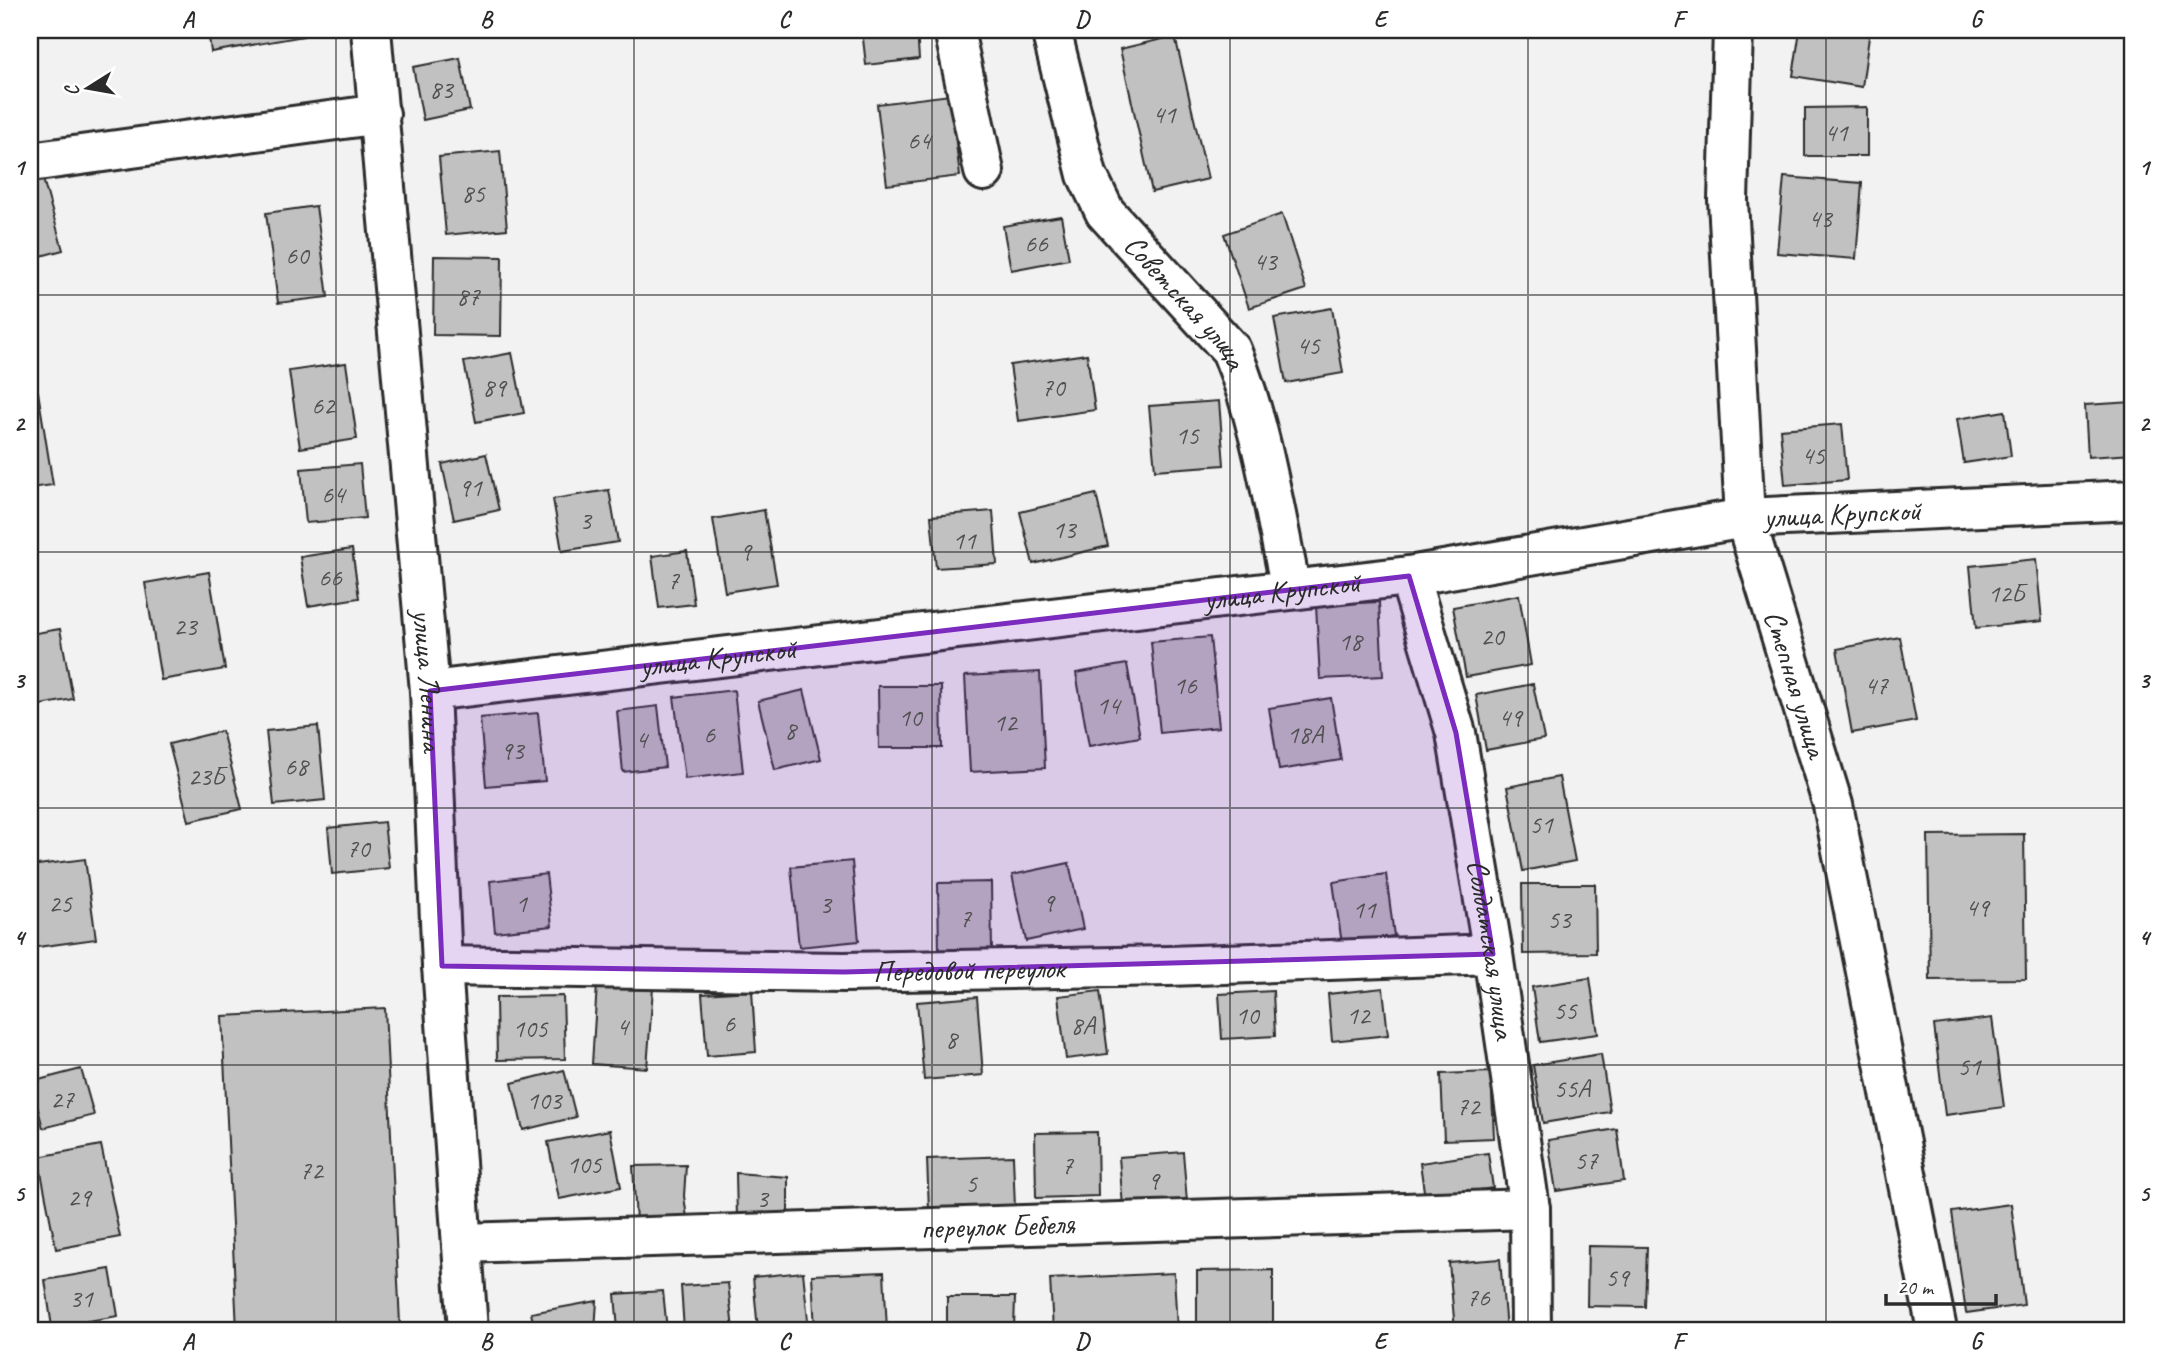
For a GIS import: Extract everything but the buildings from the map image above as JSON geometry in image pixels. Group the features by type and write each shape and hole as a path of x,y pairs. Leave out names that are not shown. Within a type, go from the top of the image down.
{"street":[{"name":"улица Ленина","path":"371,30 430,691 442,966 468,1330"},
{"path":"954,30 984,171"},
{"name":"Советская улица","path":"1052,30 1087,175 1105,212 1209,324 1231,350 1237,363 1255,423 1291,589"},
{"name":"Степная улица","path":"1733,30 1728,201 1745,519 1833,805 1937,1330"},
{"path":"30,162 380,114"},
{"name":"улица Крупской","path":"430,691 1409,576 1745,519 2133,500"},
{"name":"Солдатская улица","path":"1409,576 1456,733 1493,954 1531,1209 1531,1330"},
{"name":"Передовой переулок","path":"442,966 844,972 1169,966 1493,954"},
{"name":"переулок Бебеля","path":"462,1243 1531,1209"}],"highlighted area":[{"path":"1409,576 1456,733 1493,954 844,972 442,966 430,691"}]}
